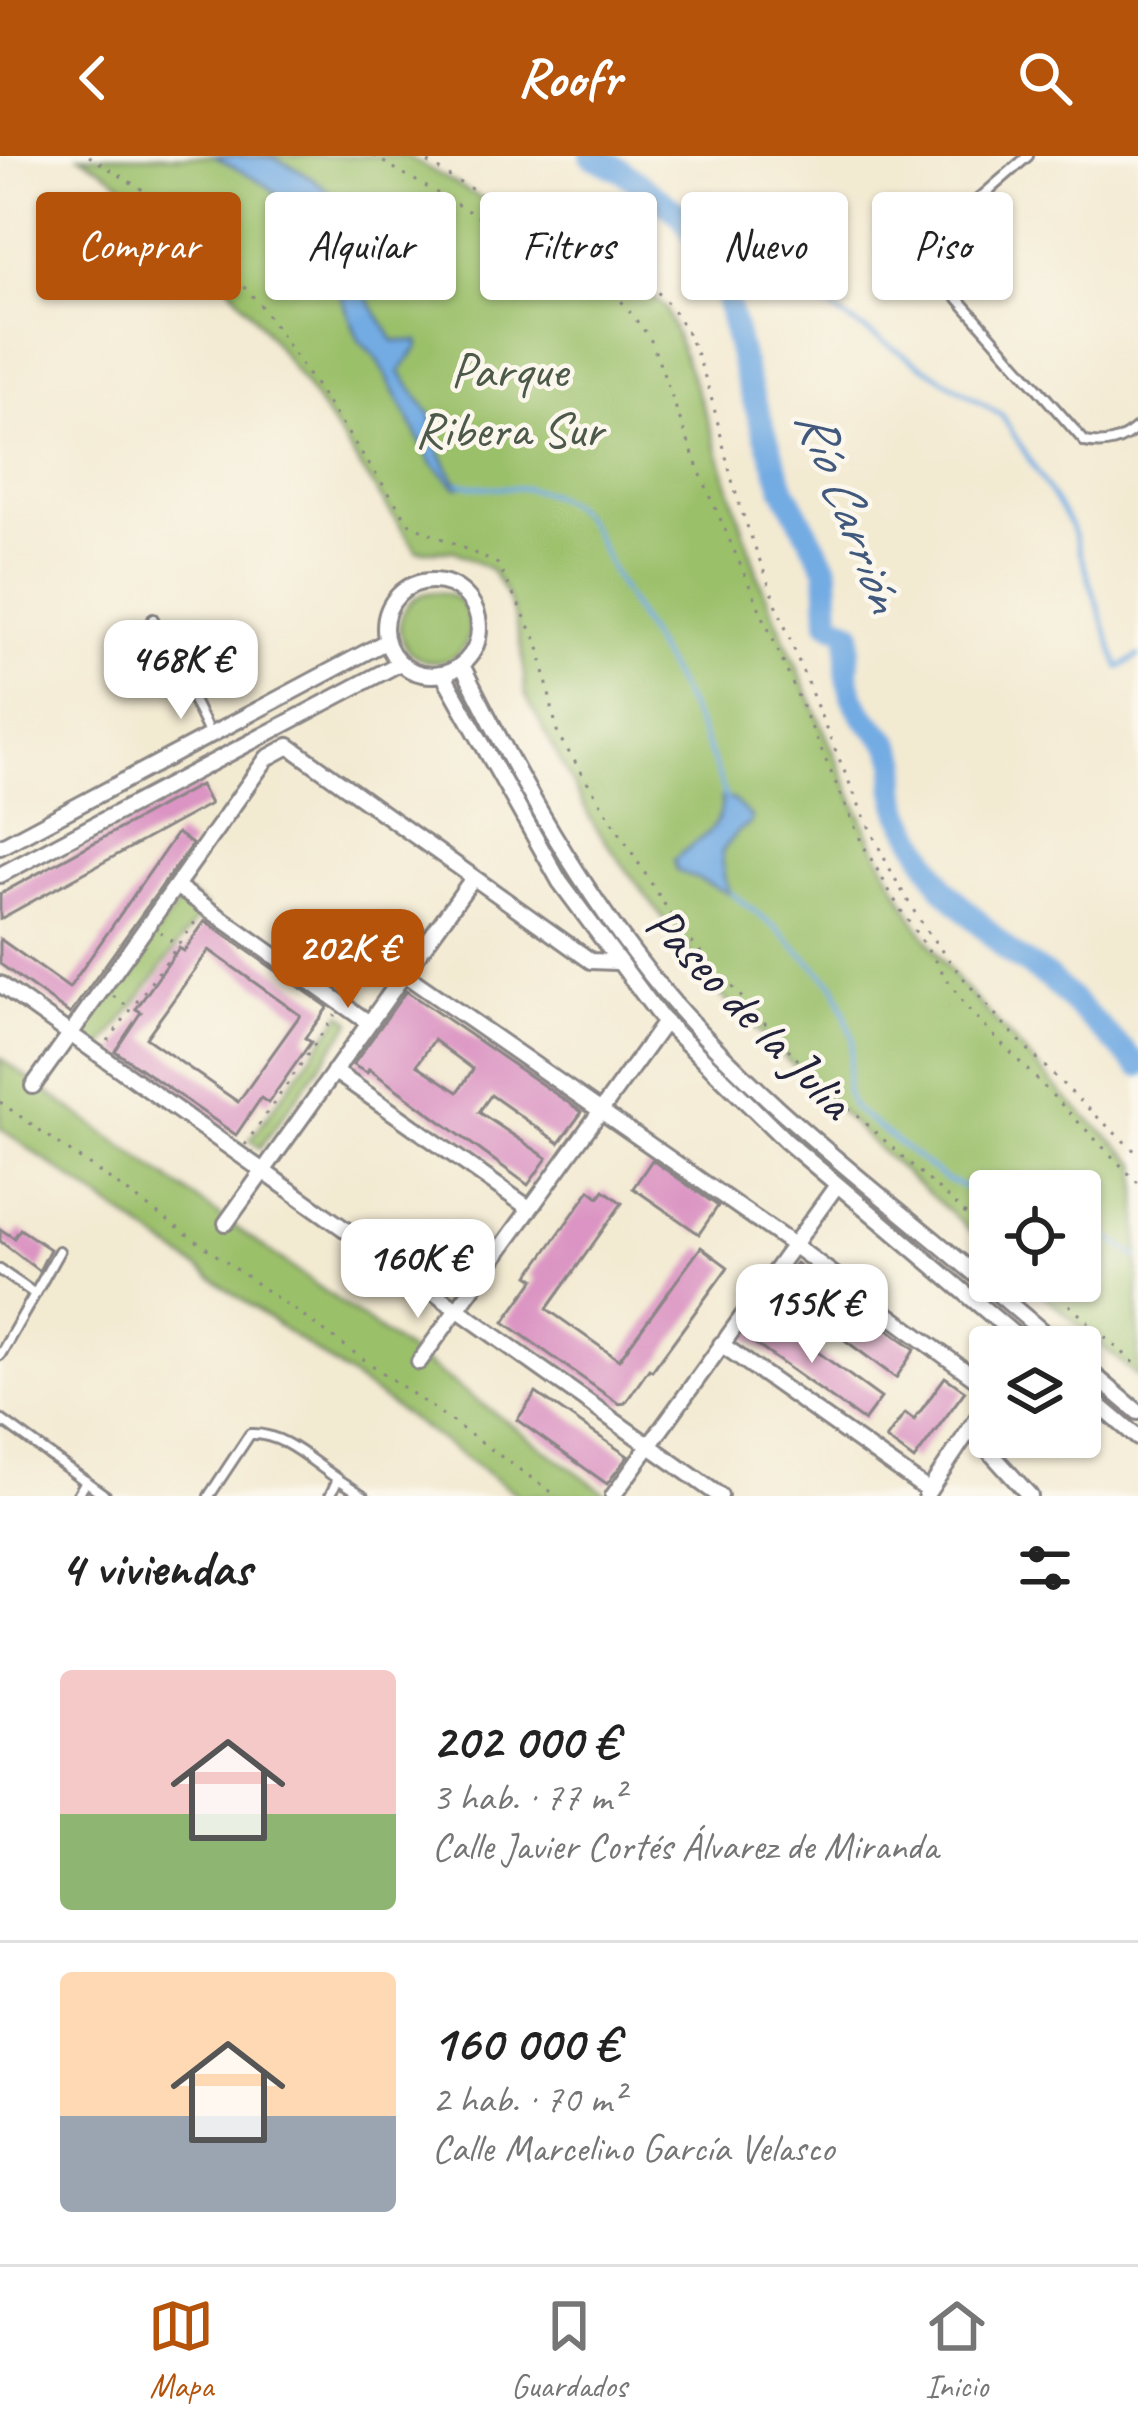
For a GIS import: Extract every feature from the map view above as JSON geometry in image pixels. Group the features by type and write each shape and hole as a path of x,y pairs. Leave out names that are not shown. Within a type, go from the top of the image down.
{"street":[{"path":"422,583 452,586 475,608 476,646 462,664 442,674 420,674 400,663 387,641 386,619 399,595 422,583"},
{"path":"0,847 387,641"},
{"path":"0,875 400,663"},
{"name":"Paseo de la Julia","path":"462,664 567,855 664,992 814,1140 1036,1326"},
{"name":"Paseo de la Julia","path":"442,674 534,840 616,962 665,1022 741,1100 1004,1326"},
{"path":"33,1086 267,758 289,746 591,961 616,962"},
{"path":"226,1223 473,878"},
{"path":"176,886 370,1023"},
{"path":"404,974 792,1244 969,1374"},
{"path":"0,984 720,1496"},
{"path":"419,1362 665,1022"},
{"path":"334,1071 529,1208"},
{"path":"614,1496 837,1185"},
{"path":"721,1344 927,1494 969,1431"},
{"path":"1101,1381 1138,1412"},
{"path":"1101,1407 1138,1438"},
{"path":"995,1458 1030,1496"}],"lane":[{"path":"1028,156 942,231 934,254 941,279 1085,442 1104,446 1138,428"},
{"path":"153,620 210,734"},
{"path":"1,1356 59,1251"},
{"path":"0,1270 34,1294"},
{"path":"1,1417 106,1496"},
{"path":"208,1496 250,1434 272,1436 364,1496"},
{"path":"330,1496 338,1479"},
{"path":"77,1496 86,1481"}],"path":[{"path":"89,156 165,204 259,303 410,524 498,564 538,643 558,735 680,929 808,1072 969,1217"},
{"path":"373,156 619,298 650,338 698,468 862,843 886,885 966,1007 1138,1183"},
{"path":"418,156 655,290 673,306 691,340 739,503 799,660 840,761 911,902 958,973 1083,1104 1138,1154"},
{"path":"98,1054 206,907"},
{"path":"158,931 178,945"},
{"path":"111,995 131,1009"},
{"path":"239,1154 343,1004"},
{"path":"16,1113 33,1086"},
{"path":"0,1102 557,1496"},
{"path":"1066,1302 1138,1366"},
{"path":"402,1386 419,1362"}],"green space":[{"name":"Parque Ribera Sur","path":"80,156 406,156 480,197 480,300 656,300 666,309 760,581 873,844 916,923 953,975 1068,1100 1138,1164 1138,1377 1101,1345 1101,1326 1080,1326 1052,1302 1101,1302 1101,1170 969,1170 969,1229 877,1148 716,990 595,827 525,694 514,616 491,570 454,551 417,551 308,389 240,300 241,192 132,191"},
{"path":"435,592 460,602 470,627 460,652 435,662 410,652 400,627 410,602"},
{"path":"186,893 206,907 98,1054 78,1040"},
{"path":"342,1013 352,1021 260,1148 250,1140"},
{"path":"0,1058 610,1496 519,1496 0,1128"}],"water":[{"path":"214,156 273,158 329,192 274,192"},
{"path":"343,300 368,300 394,341 418,341 400,372 432,417 433,439 448,468 465,485 456,487 431,462 378,360 359,340"},
{"path":"722,798 733,800 751,817 750,824 722,852 731,894 677,870 674,860 713,827"}],"building":[{"path":"200,785 210,804 0,919 0,894"},
{"path":"177,833 192,844 70,1014 0,964 0,939 69,988"},
{"path":"205,921 328,1007 305,1038 311,1042 268,1103 261,1098 236,1135 115,1051 141,1012 136,1009 179,948 184,951","holes":["209,950 300,1015 238,1102 146,1038"]},
{"path":"406,991 582,1112 559,1143 491,1095 479,1112 547,1158 528,1185 369,1069 367,1073 353,1065","holes":["434,1040 473,1069 458,1092 417,1065"]},
{"path":"652,1160 718,1206 699,1234 633,1188"},
{"path":"590,1190 599,1197 604,1190 622,1203 547,1309 619,1360 701,1247 728,1267 652,1371 619,1404 504,1322 535,1279 529,1275"},
{"path":"0,1229 14,1238 20,1229 50,1249 39,1271 0,1241"},
{"path":"796,1263 915,1349 896,1378 776,1289"},
{"path":"761,1311 881,1398 864,1421 744,1336"},
{"path":"945,1377 965,1391 914,1460 886,1439 905,1413 914,1420"},
{"path":"536,1393 628,1456 607,1484 517,1420"}],"waterway":[{"name":"Río Carrión","path":"592,156 622,171 681,215 721,276 746,377 784,489 827,569 829,621 850,632 847,672 852,696 890,744 898,762 895,787 901,813 943,888 1010,953 1049,978 1138,1065"},
{"path":"817,300 1002,416 1071,526 1119,668 1138,656"},
{"path":"460,483 537,490 566,502 584,518 692,714 726,799"},
{"path":"731,893 777,929 835,986 853,1039 846,1091 853,1108 945,1179 969,1189"},
{"path":"1101,1233 1138,1257"}]}
